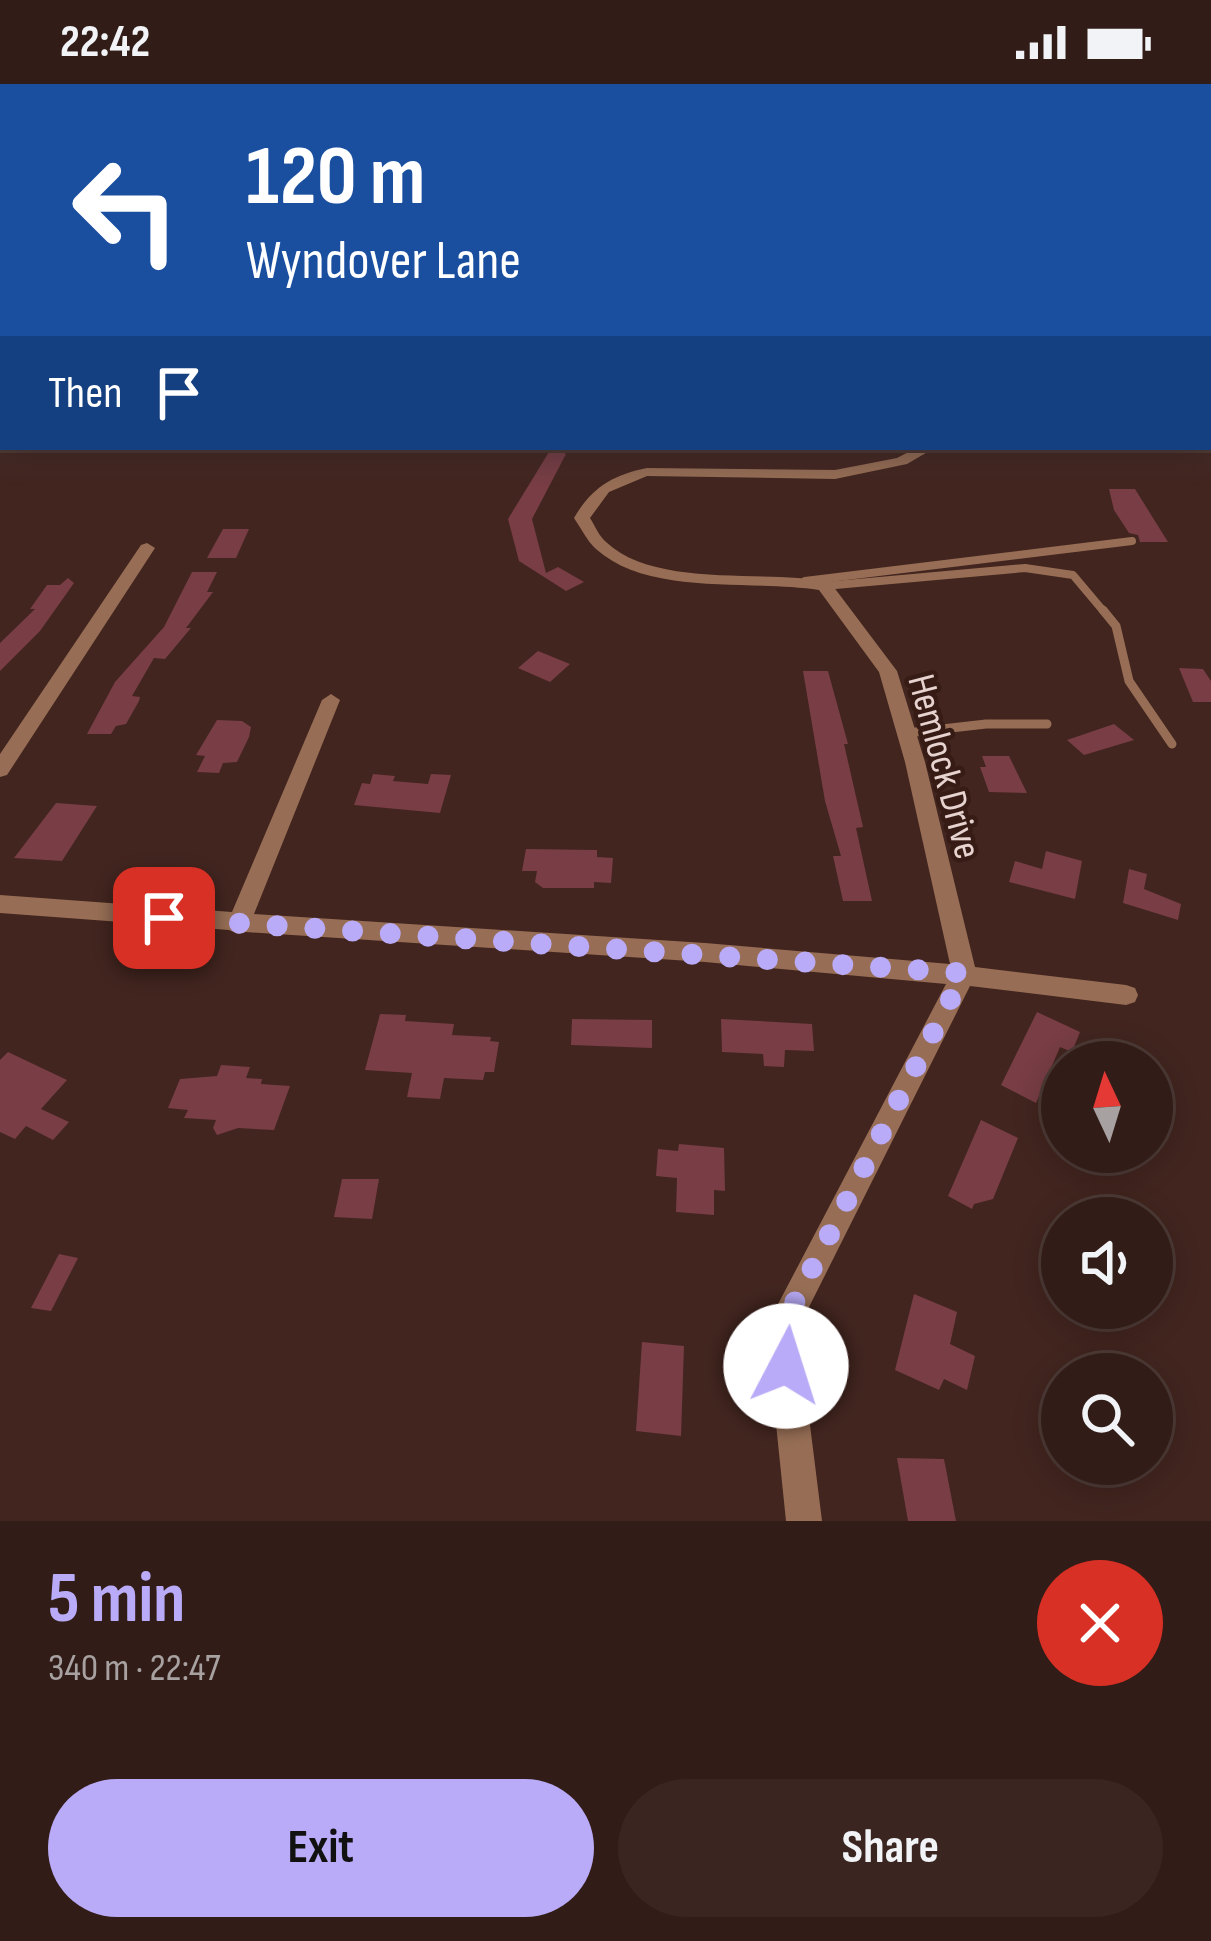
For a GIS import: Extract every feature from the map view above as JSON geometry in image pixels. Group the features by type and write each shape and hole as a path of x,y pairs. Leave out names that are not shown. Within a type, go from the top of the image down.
{"street":[{"path":"824,586 646,569 611,557 590,540 582,518 590,500 630,474 660,470 845,473 890,466 923,450"},
{"path":"0,770 146,548"},
{"name":"Hemlock Drive","path":"824,586 888,671 964,973"},
{"path":"238,925 331,700"},
{"path":"0,904 238,925 964,973 1126,994"},
{"path":"804,1521 782,1327 964,973"}],"lane":[{"path":"805,581 1132,541"},
{"path":"824,586 1024,568 1073,575 1116,626 1130,680 1172,744"},
{"path":"907,733 986,724 1047,724"}],"building":[{"path":"550,450 566,454 532,519 546,573 558,567 584,582 566,591 519,561 508,519"},
{"path":"1109,489 1135,489 1168,542 1140,542 1138,535 1129,533 1114,510"},
{"path":"223,529 249,529 236,558 207,558"},
{"path":"192,572 217,572 207,592 213,592 186,628 191,628 165,659 154,658 132,696 140,697 126,724 116,726 111,734 87,734 115,682 164,627"},
{"path":"68,578 74,583 40,631 0,671 0,643 35,609 30,609 47,585 60,585"},
{"path":"538,651 570,664 550,682 518,668"},
{"path":"1179,668 1203,669 1211,681 1211,702 1193,702"},
{"path":"803,671 828,671 848,744 844,744 863,827 856,828 872,901 843,901 833,856 841,856 825,801"},
{"path":"217,720 242,721 251,727 249,737 237,762 223,763 219,773 197,772 205,756 196,755"},
{"path":"1114,724 1134,740 1084,755 1067,740"},
{"path":"982,756 1009,756 1027,793 989,792 980,767 986,767"},
{"path":"373,774 428,784 431,774 451,775 440,813 354,805 362,783 370,784"},
{"path":"56,803 97,806 62,861 14,858"},
{"path":"526,849 597,850 597,857 613,858 611,883 594,882 594,888 543,888 535,882 537,871 522,871"},
{"path":"1046,851 1082,861 1075,899 1009,882 1015,861 1042,869"},
{"path":"1129,869 1147,874 1144,889 1181,904 1178,920 1123,903"},
{"path":"1037,1012 1080,1032 1076,1041 1041,1041 1041,1091 1036,1103 1001,1085"},
{"path":"380,1014 454,1024 452,1035 491,1037 490,1041 499,1042 494,1072 485,1072 483,1080 444,1078 440,1099 407,1097 412,1073 365,1070"},
{"path":"572,1019 652,1020 652,1048 571,1045"},
{"path":"721,1019 812,1024 814,1051 785,1050 784,1067 764,1066 763,1054 722,1052"},
{"path":"8,1052 67,1080 41,1109 69,1122 53,1140 26,1126 15,1139 0,1132 0,1060"},
{"path":"221,1065 250,1067 246,1078 262,1079 261,1084 290,1086 274,1130 238,1128 217,1135 216,1120 184,1118 188,1110 168,1108 180,1079 217,1076"},
{"path":"981,1120 1018,1138 993,1199 974,1204 972,1209 948,1196"},
{"path":"679,1144 724,1148 725,1191 714,1190 714,1215 676,1212 677,1178 656,1176 658,1149 678,1151"},
{"path":"342,1179 379,1179 372,1219 334,1217"},
{"path":"59,1254 78,1258 51,1311 31,1308"},
{"path":"914,1294 957,1312 950,1344 975,1356 967,1390 944,1379 939,1390 895,1370"},
{"path":"642,1342 684,1346 681,1436 636,1431"},
{"path":"897,1458 944,1459 956,1521 908,1521"}],"route":[{"path":"164,918 964,973 782,1327 786,1366"}]}
